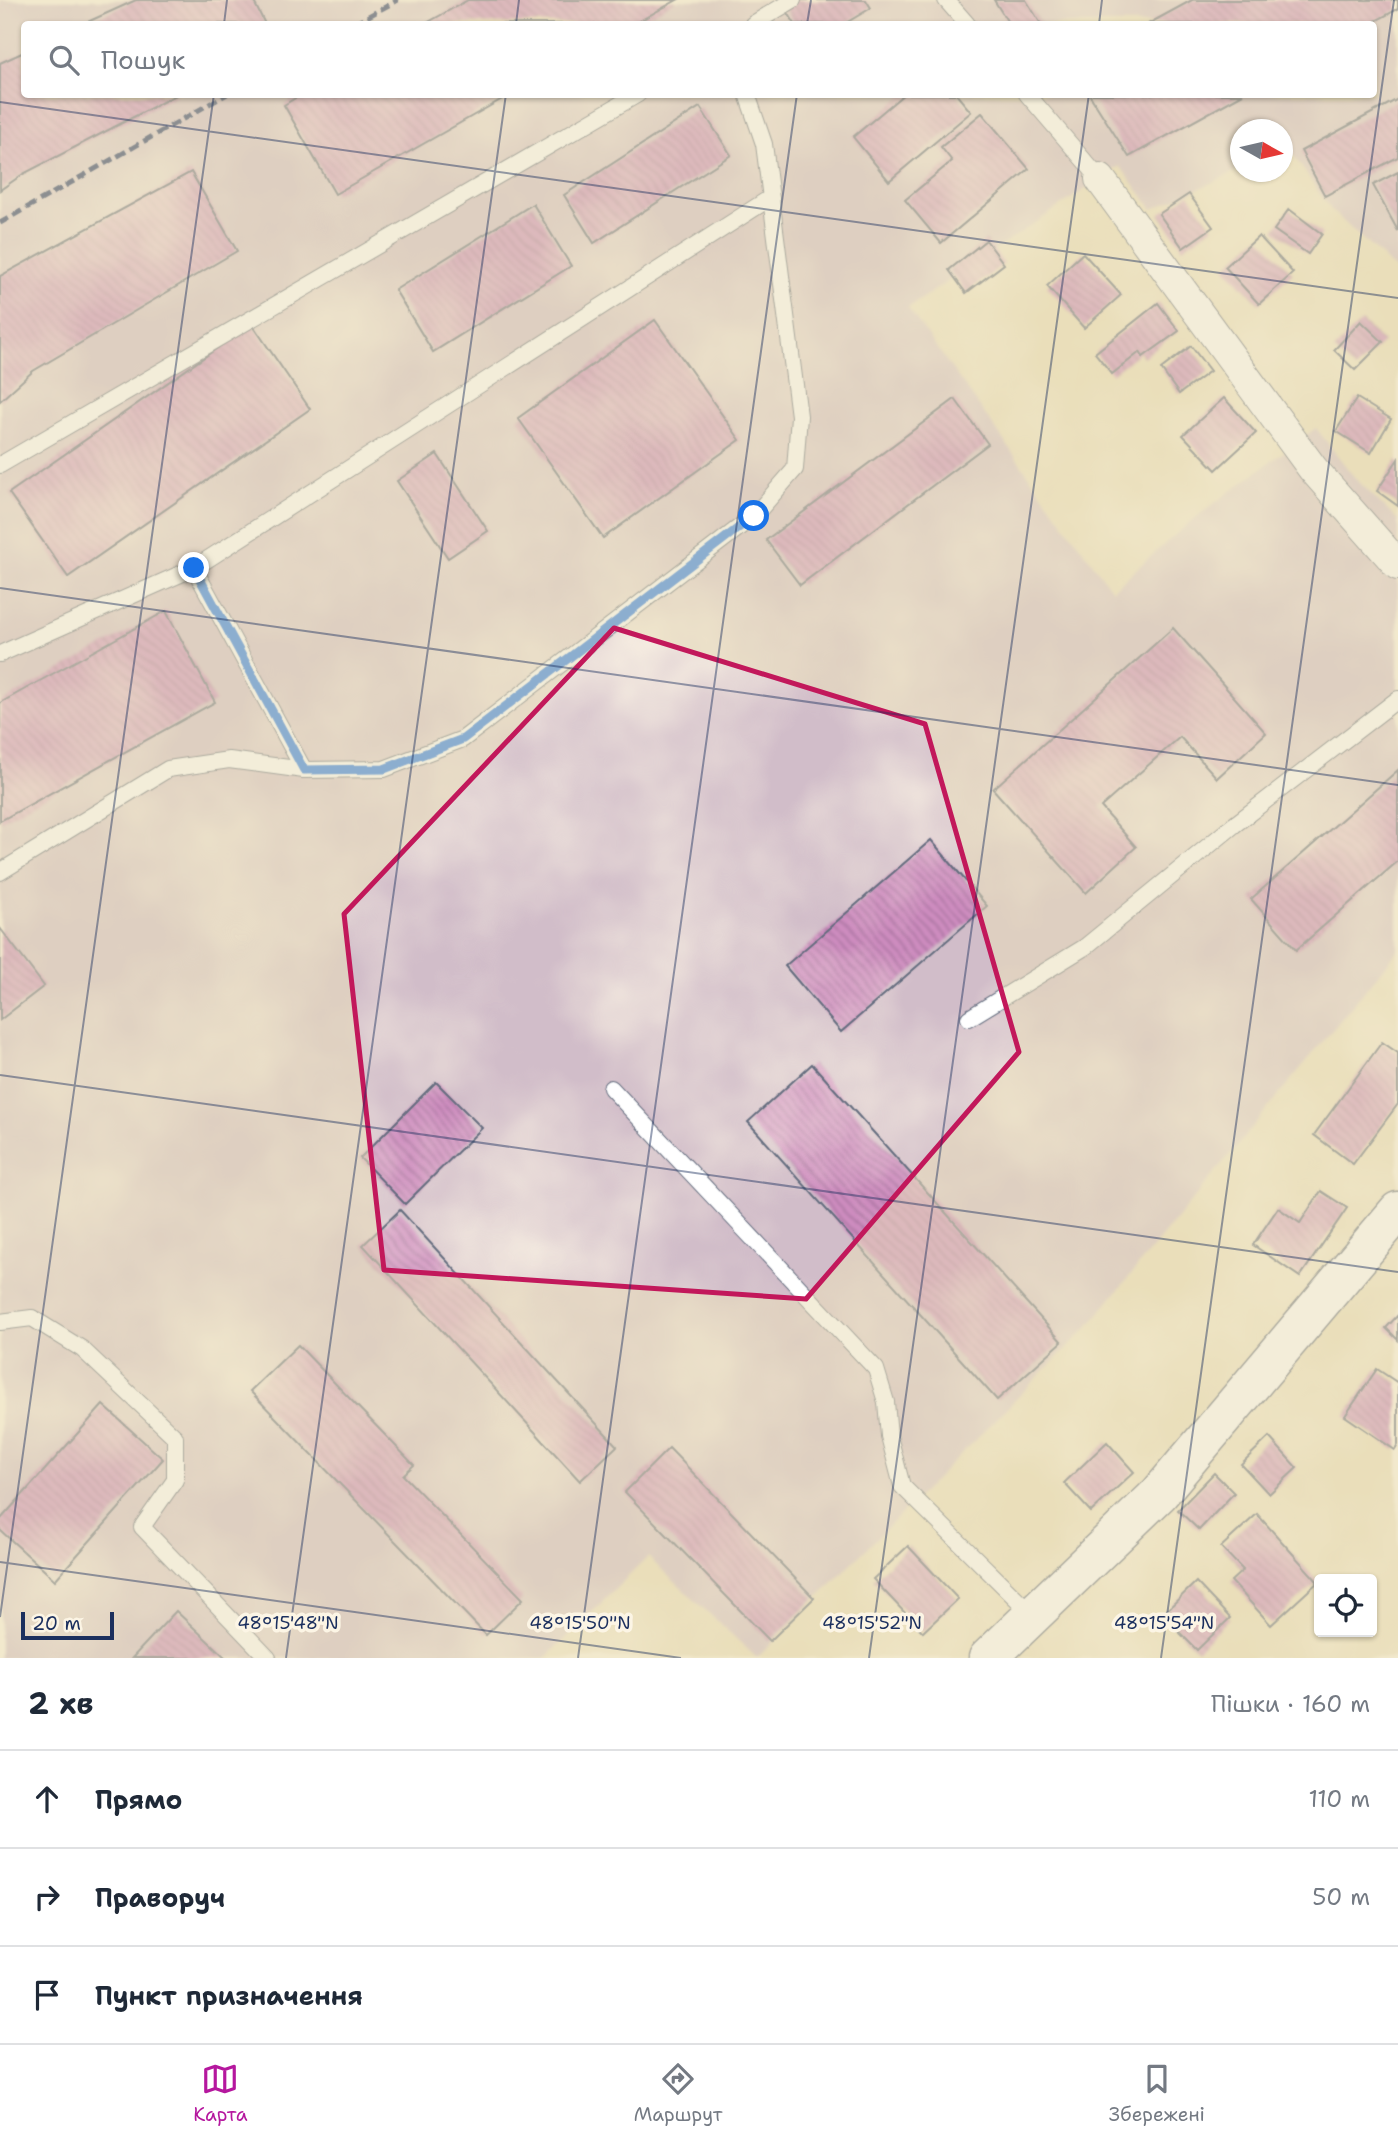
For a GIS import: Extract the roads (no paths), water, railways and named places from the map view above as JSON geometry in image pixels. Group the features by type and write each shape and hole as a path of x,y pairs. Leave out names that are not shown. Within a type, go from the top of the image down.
{"street":[{"path":"1100,179 1312,469 1398,565"},
{"path":"988,1658 1159,1494 1398,1211"}],"lane":[{"path":"758,21 793,0"},
{"path":"946,0 964,21"},
{"path":"0,465 631,98"},
{"path":"0,872 168,769 229,760 304,770 384,769 463,739 754,516 795,469 799,416 764,144 748,98"},
{"path":"1030,98 1100,179"},
{"path":"0,654 194,568 770,198"},
{"path":"194,568 304,770"},
{"path":"969,1018 1085,947 1234,825 1398,699"},
{"path":"611,1088 876,1369 886,1402 889,1436 902,1486 1033,1615"},
{"path":"0,1322 32,1318 82,1349 175,1437 175,1480 142,1527 268,1658"}],"railway":[{"path":"360,21 398,0"},
{"path":"0,223 220,98"}]}
